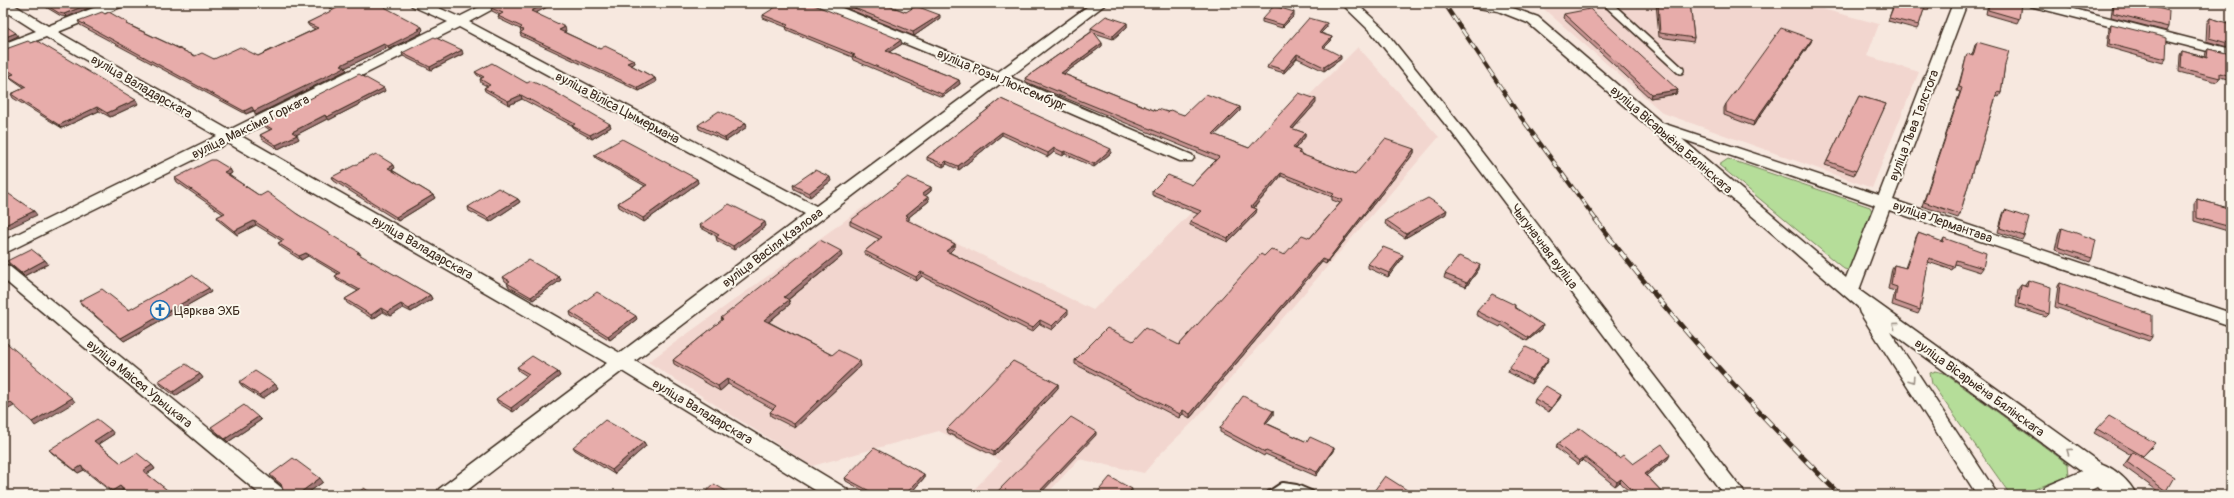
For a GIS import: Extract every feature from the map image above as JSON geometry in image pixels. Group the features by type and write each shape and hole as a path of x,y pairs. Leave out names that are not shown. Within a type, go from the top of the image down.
{"main road":[{"name":"вуліца Вісарыёна Бялінскага","path":"2055,495 2115,490"}],"street":[{"path":"3,49 118,3"},
{"name":"вуліца Віліса Цымермана","path":"417,3 459,22 817,213"},
{"name":"вуліца Максіма Горкага","path":"3,248 497,3"},
{"name":"вуліца Розы Люксембург","path":"818,3 999,77 1186,158"},
{"name":"вуліца Васіля Казлова","path":"446,495 817,213 1100,3"},
{"name":"Чыгуначная вуліца","path":"1348,3 1377,30 1453,125 1736,495"},
{"name":"вуліца Вісарыёна Бялінскага","path":"1471,3 1515,6 1534,20 1653,124 1855,296 2115,490"},
{"name":"вуліца Льва Талстога","path":"1855,296 1884,201 1960,3"},
{"path":"2035,3 2231,53"},
{"name":"вуліца Валадарскага","path":"3,4 46,31 621,362 840,495"},
{"name":"вуліца Лермантава","path":"1653,124 1884,201 2231,320"},
{"name":"вуліца Маісея Урыцкага","path":"3,270 276,495"},
{"name":"вуліца Вісарыёна Бялінскага","path":"1855,296 1988,495"}],"lane":[{"path":"1607,3 1680,70"},
{"path":"1271,495 1283,487 1296,489 1310,495"}],"shaded area":[{"path":"1537,3 1800,3 1879,24 1867,56 1919,72 1872,188 1663,113"},
{"path":"1358,47 1439,137 1194,421 1160,454 1144,473 1079,459 1046,495 969,495 1001,461 939,431 812,466 648,362 872,201 1093,310"}],"green space":[{"path":"1728,159 1870,207 1873,213 1852,271 1844,269 1719,165"},
{"path":"1936,371 1944,373 2068,464 2069,476 2019,495 2009,493 1932,384 1930,373"}],"building":[{"path":"43,3 89,4 64,14 59,13"},
{"path":"326,3 377,3 422,27 418,29 420,30 388,46 384,44 341,65 345,67 254,111 252,107 244,111 78,21 102,12 105,14 109,12 128,23 126,24 195,56 202,53 214,59 240,47 258,56 318,28 307,23 337,8"},
{"path":"499,3 547,3 531,11 565,27 559,30 600,49 605,46 634,60 627,63 655,78 638,88 520,33 524,30 520,29 522,27 498,16 503,13 491,8"},
{"path":"782,3 811,3 901,40 886,51 959,80 942,94 852,56 855,55 786,27 788,25 763,15"},
{"path":"842,3 882,3 906,12 916,6 940,15 913,32"},
{"path":"1658,3 1690,3 1694,38 1660,33"},
{"path":"1895,3 1931,3 1930,7 1925,6 1919,25 1889,18"},
{"path":"1989,3 2021,3 2019,19 1988,10"},
{"path":"2114,3 2137,3 2169,11 2168,27 2113,13"},
{"path":"1274,6 1294,12 1283,25 1262,19"},
{"path":"1590,9 1678,90 1651,94 1564,14"},
{"path":"1106,16 1127,23 1113,36 1091,28"},
{"path":"1309,18 1327,23 1319,33 1332,37 1323,47 1341,56 1324,67 1297,54 1284,70 1268,65"},
{"path":"2210,18 2231,24 2231,44 2209,38"},
{"path":"3,24 16,33 3,38"},
{"path":"2111,24 2167,38 2166,59 2109,44"},
{"path":"1781,28 1812,39 1754,122 1726,112 1726,104"},
{"path":"1093,31 1102,43 1061,73 1156,111 1158,109 1168,112 1170,110 1184,115 1206,94 1240,107 1213,134 1249,148 1299,93 1316,99 1291,128 1305,133 1293,148 1300,151 1298,153 1355,175 1385,139 1414,149 1327,261 1322,259 1190,414 1183,410 1180,414 1075,360 1107,328 1133,341 1145,328 1179,345 1261,254 1264,256 1271,249 1284,255 1302,235 1310,238 1343,200 1332,196 1334,194 1281,173 1251,207 1257,209 1228,238 1190,221 1201,211 1152,191 1168,175 1192,185 1219,157 1025,78"},
{"path":"434,37 462,50 430,67 402,53"},
{"path":"28,41 31,43 37,41 136,100 107,113 97,107 59,125 11,94 26,87 9,76 14,74 3,67 3,50"},
{"path":"1977,42 2009,51 2005,64 2001,93 1997,92 1960,214 1924,202 1962,88 1959,87 1967,54 1973,56"},
{"path":"2208,49 2231,54 2231,76 2220,73 2220,78 2181,68 2182,51 2207,58"},
{"path":"492,63 527,83 531,81 553,91 610,124 590,135 572,126 575,124 521,95 508,101 484,88 490,85 480,79 484,77 475,72"},
{"path":"359,74 384,88 327,117 325,115 292,132 297,135 276,145 260,135 272,129 262,123"},
{"path":"1859,96 1886,104 1856,171 1827,161"},
{"path":"1001,99 1111,149 1094,164 1065,151 1063,152 1054,148 1048,153 1002,132 958,166 946,161 943,164 927,157"},
{"path":"719,111 746,123 725,138 698,125"},
{"path":"622,139 697,179 643,218 618,203 647,185 594,155"},
{"path":"376,154 394,165 388,168 433,195 396,217 332,177"},
{"path":"211,160 215,160 230,169 224,172 260,196 267,192 297,214 359,252 357,253 430,295 409,309 401,304 388,312 381,308 371,315 345,299 360,290 335,276 340,273 306,253 299,256 278,243 284,240 254,221 234,231 217,217 225,213 175,178"},
{"path":"815,170 830,177 809,193 793,185"},
{"path":"908,177 931,187 922,194 928,197 906,215 908,216 905,219 955,244 946,251 1068,310 1052,326 1040,320 1032,328 921,272 916,277 865,251 882,237 850,221"},
{"path":"498,188 518,199 488,218 468,207"},
{"path":"3,190 34,211 3,226"},
{"path":"1428,198 1447,210 1406,234 1386,220"},
{"path":"2197,199 2231,209 2231,227 2197,218"},
{"path":"729,204 765,222 733,246 716,237 719,235 700,225"},
{"path":"2005,210 2029,218 2024,236 2000,228"},
{"path":"2062,228 2096,240 2092,258 2058,247"},
{"path":"1918,233 1943,242 1944,238 1986,253 1983,268 1956,260 1954,267 1929,258 1920,310 1895,301 1897,287 1891,285 1894,265 1906,268"},
{"path":"820,240 841,251 784,297 789,300 764,320 832,355 838,350 860,361 794,424 770,412 776,406 727,379 718,386 673,360 723,319 721,318"},
{"path":"1383,247 1403,255 1389,273 1368,264"},
{"path":"31,249 45,260 21,273 7,261"},
{"path":"1459,256 1480,265 1467,283 1445,274"},
{"path":"529,260 559,277 531,297 507,283 510,281 503,277"},
{"path":"192,275 209,288 121,338 79,301 102,289 129,310"},
{"path":"2028,280 2051,287 2049,314 2019,304 2021,285 2027,287"},
{"path":"2060,283 2152,315 2152,337 2058,304"},
{"path":"597,292 636,316 608,336 570,312"},
{"path":"1492,294 1515,305 1514,307 1543,325 1529,338 1502,321 1501,323 1477,311"},
{"path":"3,340 72,398 32,422 10,402 3,406"},
{"path":"1526,347 1549,358 1532,380 1509,368"},
{"path":"532,356 558,372 511,408 496,399 529,374 517,367"},
{"path":"1013,361 1058,384 994,452 947,429"},
{"path":"186,364 200,374 173,392 158,381"},
{"path":"255,371 275,384 259,395 239,382"},
{"path":"1546,386 1561,395 1551,408 1535,399"},
{"path":"1243,396 1273,411 1265,423 1307,442 1310,437 1334,448 1317,472 1266,451 1265,452 1220,428"},
{"path":"244,405 258,417 225,439 211,427"},
{"path":"2109,416 2155,443 2143,456 2097,429"},
{"path":"1071,417 1096,432 1036,495 994,495"},
{"path":"97,419 111,430 94,441 121,463 137,453 152,465 143,471 171,493 168,495 130,495 120,486 112,491 81,466 75,470 49,450"},
{"path":"605,420 644,442 612,470 573,447"},
{"path":"1580,428 1619,458 1623,455 1633,464 1662,444 1670,455 1645,474 1665,495 1637,495 1621,479 1617,482 1585,457 1579,461 1557,444"},
{"path":"874,448 924,474 905,495 877,495 845,478"},
{"path":"2133,452 2174,477 2166,491 2127,462"},
{"path":"293,458 320,478 297,495 287,495 284,493 281,484 270,475"},
{"path":"1385,476 1407,490 1403,495 1371,495"},
{"path":"1110,477 1132,489 1126,495 1095,495"},
{"path":"714,484 733,495 702,495"},
{"path":"364,488 374,495 355,495"}],"railway":[{"path":"1444,3 1520,116 1597,221"},
{"path":"1596,220 1624,257 1713,362 1840,495"}],"place":[{"name":"Царква ЭХБ","path":"160,310"}]}
